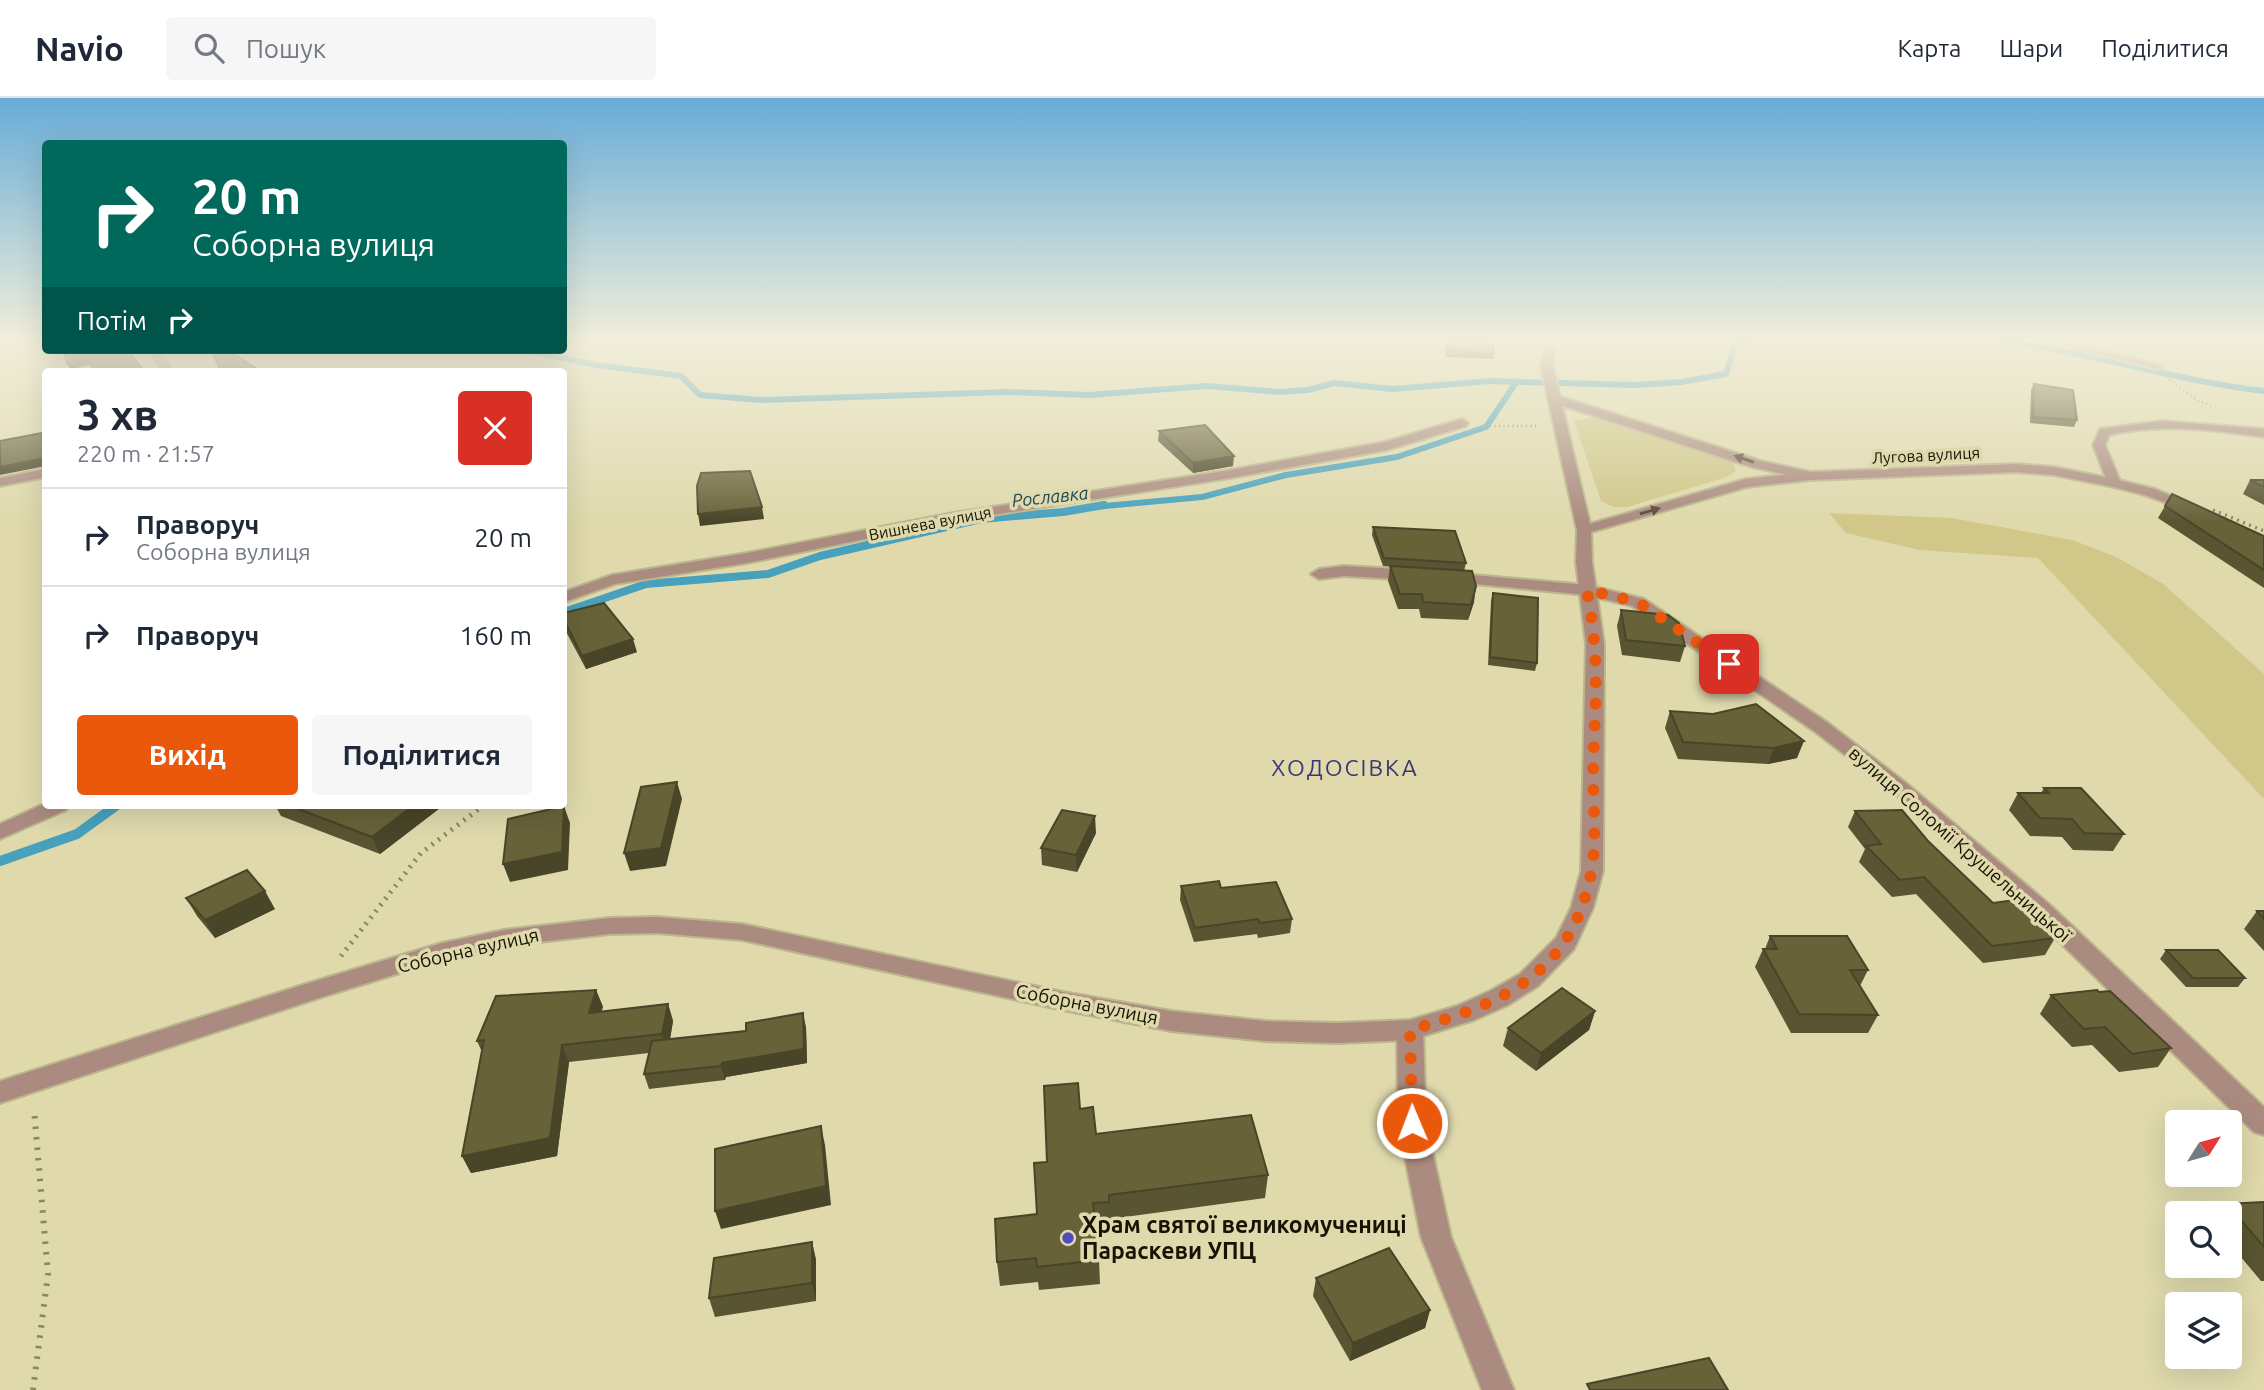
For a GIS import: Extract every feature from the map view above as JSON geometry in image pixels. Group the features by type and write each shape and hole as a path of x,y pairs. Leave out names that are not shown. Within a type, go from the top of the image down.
{"street":[{"name":"Соборна вулиця","path":"0,1092 318,989 442,952 505,938 559,930 657,925 742,932 1063,1001 1171,1021 1265,1031 1338,1033 1410,1030 1465,1013 1499,998 1529,980 1566,943 1582,908 1592,871 1595,644 1587,590 1584,530 1555,401"},
{"path":"1570,401 1757,464 1810,476"},
{"name":"Вишнева вулиця","path":"567,596 612,580 747,558 954,517 1230,474 1387,446 1462,423"},
{"path":"2114,483 2099,445 2104,432 2119,428 2174,426 2264,433"},
{"name":"Лугова вулиця","path":"1584,530 1746,483 1810,476 2016,468 2054,471 2114,483 2150,492 2207,515"},
{"path":"0,482 42,474"},
{"name":"вулиця Соломії Крушельницької","path":"1320,574 1344,571 1430,576 1587,590 1638,602 1821,727 1899,787 2042,911 2264,1124"},
{"path":"0,832 50,809"},
{"path":"1410,1030 1412,1123 1436,1237 1498,1390"}],"path":[{"path":"2199,401 2224,410"},
{"path":"318,989 359,931 421,853 479,809"},
{"path":"32,1083 48,1274 33,1390"}],"shaded area":[{"path":"1606,419 1731,460 1736,471 1724,478 1627,507 1614,507 1601,501 1574,421"},
{"path":"1829,513 1951,518 2072,540 2114,556 2162,583 2264,674 2264,799 2038,558 1920,550 1846,533"}],"building":[{"path":"2033,401 2075,401 2077,420 2033,417"},
{"path":"1205,425 1234,456 1193,463 1159,431"},
{"path":"42,433 42,459 0,467 0,441"},
{"path":"750,471 762,507 698,514 697,486 701,473"},
{"path":"2250,480 2264,480 2264,487"},
{"path":"2172,494 2264,536 2264,570 2165,506"},
{"path":"1373,527 1455,531 1466,563 1384,558"},
{"path":"1390,566 1472,571 1476,586 1471,605 1423,602 1422,594 1400,594"},
{"path":"1493,593 1538,598 1537,663 1490,657"},
{"path":"604,603 633,639 582,656 567,626 567,612"},
{"path":"1621,610 1668,615 1679,623 1685,646 1626,640"},
{"path":"1756,704 1804,741 1774,748 1683,742 1670,711 1713,714"},
{"path":"677,782 661,848 624,853 641,787"},
{"path":"2044,788 2081,788 2124,834 2084,833 2072,819 2040,818 2018,793 2049,793"},
{"path":"298,809 409,809 372,837"},
{"path":"551,809 564,809 562,852 503,864 508,819"},
{"path":"1062,810 1095,816 1076,855 1041,848"},
{"path":"1902,810 1928,841 1993,903 2015,900 2055,938 1992,946 1924,877 1900,880 1866,846 1881,844 1855,811"},
{"path":"247,870 265,891 205,920 186,898"},
{"path":"1219,881 1221,888 1276,882 1292,919 1260,923 1258,919 1195,928 1181,886"},
{"path":"1770,936 1847,936 1868,970 1850,970 1878,1015 1799,1014 1763,949 1777,949"},
{"path":"2166,950 2218,950 2245,978 2193,978"},
{"path":"1562,988 1595,1011 1541,1053 1508,1028"},
{"path":"596,990 589,1013 668,1004 662,1034 562,1045 550,1138 462,1156 484,1040 477,1041 496,996"},
{"path":"2110,991 2171,1048 2132,1054 2105,1027 2084,1029 2051,995"},
{"path":"803,1013 804,1049 722,1063 721,1066 644,1074 652,1041 746,1031 746,1023"},
{"path":"1078,1083 1080,1109 1093,1107 1096,1134 1251,1115 1268,1175 1109,1195 1109,1202 1093,1203 1099,1260 1037,1267 1036,1258 997,1262 995,1219 1037,1214 1034,1163 1047,1162 1044,1086"},
{"path":"821,1126 826,1186 715,1211 715,1149"},
{"path":"2264,1202 2264,1247 2242,1221 2242,1203"},
{"path":"812,1242 812,1283 709,1298 714,1258"},
{"path":"1389,1248 1430,1310 1353,1343 1316,1278"},
{"path":"1709,1358 1728,1390 1590,1390 1587,1384"}],"waterway":[{"name":"Рославка","path":"1094,507 1202,497 1286,475 1397,457 1486,427 1503,401"},
{"name":"Рославка","path":"567,611 646,584 768,574 820,556 981,519 1063,512 1104,505"},
{"name":"Рославка","path":"0,861 77,834 111,809"}],"place":[{"name":"Храм святої великомучениці Параскеви УПЦ","path":"1068,1238"}],"district":[{"name":"ХОДОСІВКА","path":"1345,768"}],"route":[{"path":"1412,1123 1410,1030 1465,1013 1499,998 1529,980 1566,943 1582,908 1592,871 1595,644 1587,590 1638,602 1729,664"}]}
